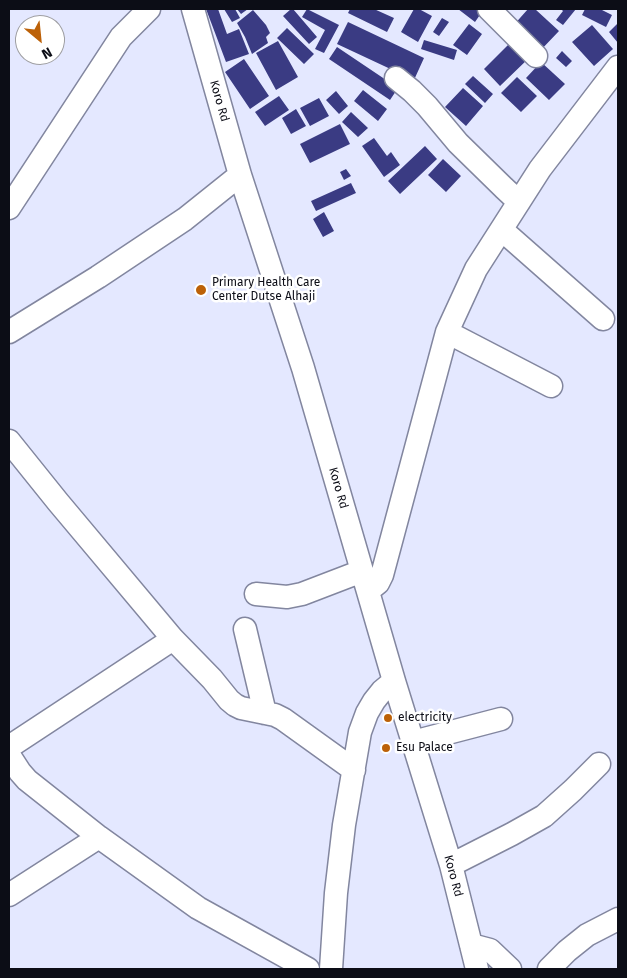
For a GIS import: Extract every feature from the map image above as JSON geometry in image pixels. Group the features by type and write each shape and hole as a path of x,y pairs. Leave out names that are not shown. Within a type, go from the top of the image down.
{"street":[{"path":"9,208 121,37 149,9"},
{"name":"Koro Rd","path":"193,9 240,175 303,368 394,681 451,865 477,969"},
{"path":"488,9 536,56"},
{"path":"256,594 287,598 365,581 378,583 447,332 476,269 540,169 618,67"},
{"path":"396,78 427,106 458,143 519,202"},
{"path":"9,332 98,277 177,224 240,175"},
{"path":"502,230 603,319"},
{"path":"447,332 551,386"},
{"path":"9,441 173,639 212,679 229,700 241,708 275,715 283,719 354,770"},
{"path":"245,629 265,713"},
{"path":"9,747 173,639"},
{"path":"331,969 336,893 344,825 360,732 367,713 382,691 394,681"},
{"path":"413,742 501,719"},
{"path":"9,755 27,780 99,837 198,908 308,969"},
{"path":"451,865 544,816 599,764"},
{"path":"9,895 99,837"},
{"path":"549,969 587,935 618,919"},
{"path":"471,945 490,950 510,969"}],"building":[{"path":"206,9 218,9 227,34 239,29 249,54 226,62"},
{"path":"224,9 235,9 240,18 232,22"},
{"path":"237,9 248,9 241,14"},
{"path":"291,9 317,37 309,44 283,16"},
{"path":"307,9 339,25 324,53 315,49 325,30 302,17"},
{"path":"350,9 374,9 394,18 387,32 348,13"},
{"path":"414,9 419,9 432,16 418,42 401,32"},
{"path":"458,9 484,9 475,22"},
{"path":"528,9 535,9 559,31 539,52 512,27"},
{"path":"561,9 576,9 563,25 556,20 563,11"},
{"path":"585,9 600,9 612,15 606,27 582,15"},
{"path":"253,10 266,25 270,33 266,37 268,43 252,54 237,23"},
{"path":"442,18 449,22 439,36 433,32"},
{"path":"348,22 424,58 414,80 337,44"},
{"path":"618,23 618,43 609,32"},
{"path":"469,24 482,34 467,55 453,45"},
{"path":"592,25 613,49 594,66 572,42"},
{"path":"287,28 314,54 304,64 277,38"},
{"path":"424,40 457,50 454,60 421,49"},
{"path":"513,40 530,57 500,86 484,69"},
{"path":"278,41 298,77 276,90 256,53"},
{"path":"337,47 398,88 390,100 329,59"},
{"path":"562,51 572,61 566,67 556,58"},
{"path":"244,59 269,96 250,109 225,72"},
{"path":"541,62 565,84 549,100 526,78"},
{"path":"473,76 493,94 485,103 465,84"},
{"path":"517,77 537,96 521,112 501,93"},
{"path":"463,88 483,106 466,126 445,107"},
{"path":"363,90 387,109 378,121 354,101"},
{"path":"336,91 348,106 339,114 326,100"},
{"path":"279,96 289,110 265,126 255,112"},
{"path":"319,98 329,116 310,126 300,108"},
{"path":"296,109 306,126 291,134 282,118"},
{"path":"351,112 368,128 358,137 342,122"},
{"path":"340,124 350,144 310,163 300,144"},
{"path":"374,138 387,156 391,152 400,165 384,177 362,146"},
{"path":"425,146 437,159 400,194 388,181"},
{"path":"443,159 461,176 446,192 428,175"},
{"path":"346,169 351,176 344,180 340,172"},
{"path":"351,183 356,193 316,211 311,201"},
{"path":"324,212 334,231 323,237 313,219"}],"place":[{"name":"Primary Health Care Center Dutse Alhaji","path":"201,290"},
{"name":"electricity","path":"388,718"},
{"name":"Esu Palace","path":"386,748"}]}
